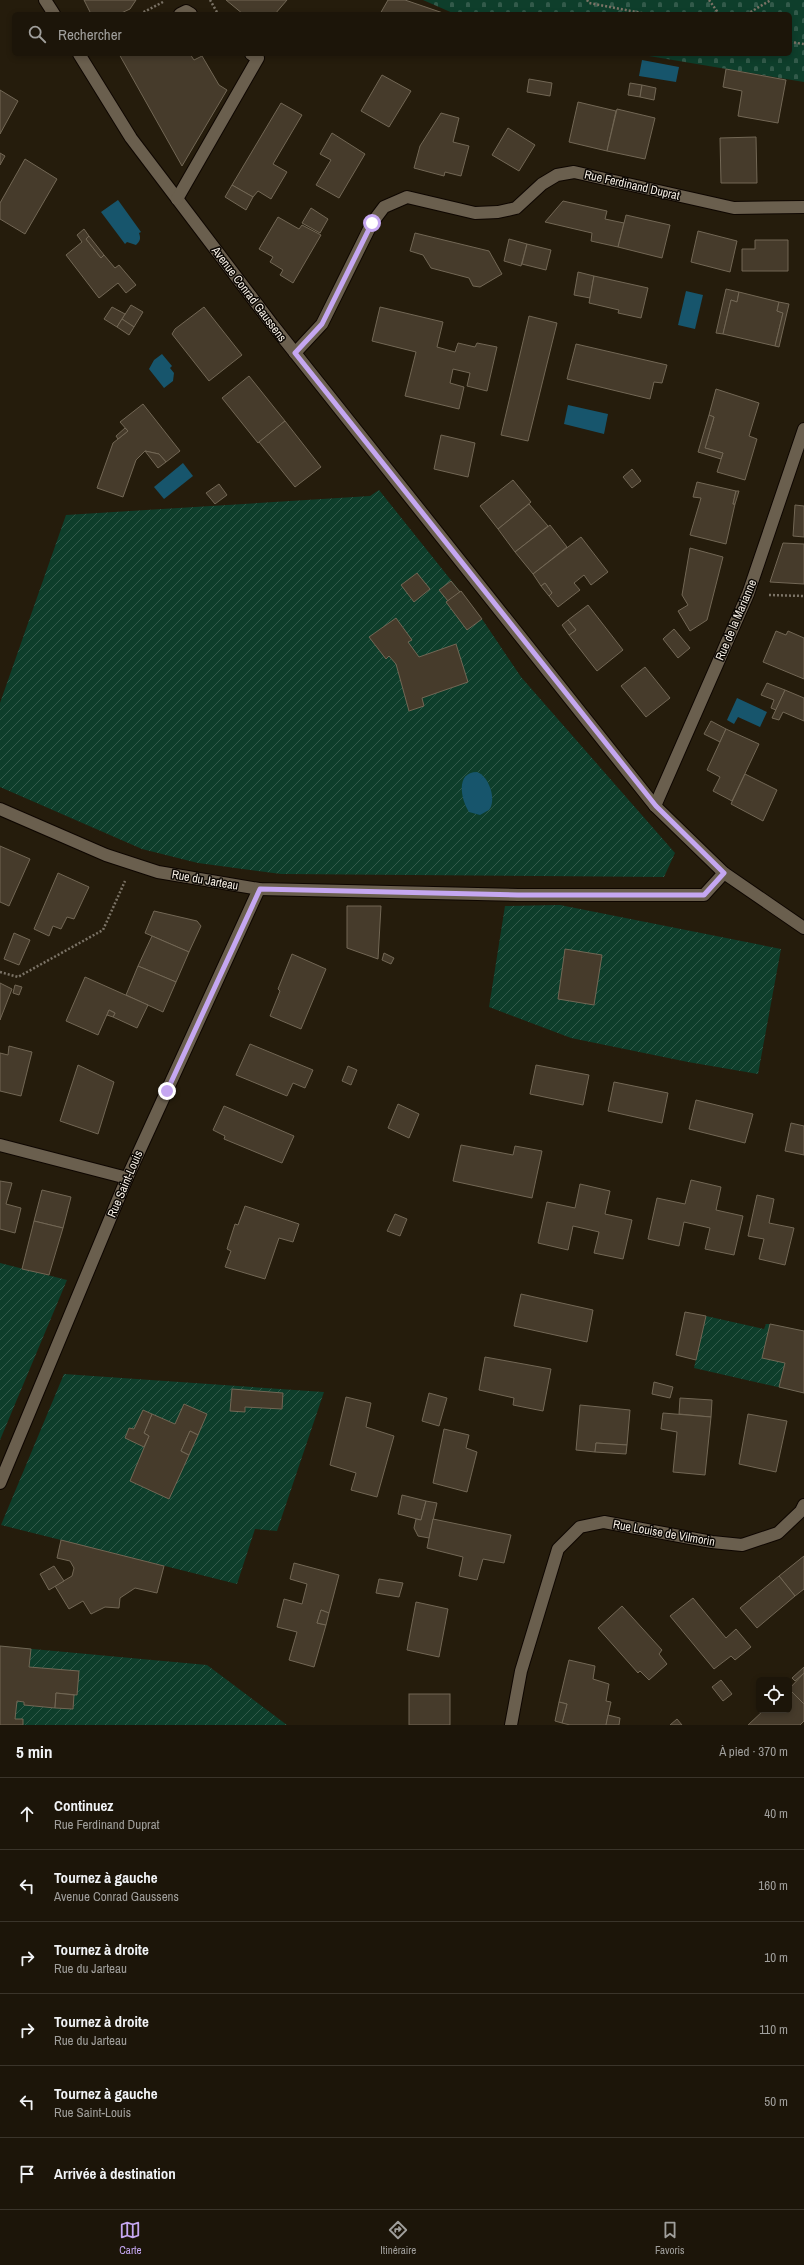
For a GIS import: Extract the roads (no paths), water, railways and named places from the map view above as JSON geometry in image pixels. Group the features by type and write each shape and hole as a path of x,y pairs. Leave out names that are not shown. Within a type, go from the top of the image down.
{"street":[{"path":"45,0 53,12"},
{"name":"Avenue Conrad Gaussens","path":"80,56 131,138 295,353 656,806 724,873 804,928"},
{"path":"177,199 258,58 254,56"},
{"name":"Rue Ferdinand Duprat","path":"295,353 322,324 372,223 384,207 407,197 476,213 498,212 516,208 542,184 557,176 574,172 734,208 804,207"},
{"name":"Rue de la Marianne","path":"656,806 748,594 804,429"},
{"name":"Rue du Jarteau","path":"0,809 106,855 158,872 260,889 518,895 704,895 724,873"},
{"name":"Rue Saint-Louis","path":"0,1483 127,1178 260,889"},
{"path":"0,1145 127,1178"},
{"name":"Rue Louise de Vilmorin","path":"511,1725 521,1671 558,1549 580,1527 604,1522 712,1542 742,1545 778,1533 801,1511 804,1505"}],"water":[{"path":"642,60 679,67 676,82 639,76"},
{"path":"118,200 141,232 139,233 140,240 136,245 127,242 125,244 101,212"},
{"path":"686,291 703,295 695,329 678,325"},
{"path":"162,354 172,366 170,368 174,373 173,381 164,388 149,369 154,360"},
{"path":"568,405 608,414 604,434 564,424"},
{"path":"183,463 193,476 164,499 154,487"},
{"path":"737,698 767,712 760,727 738,717 734,724 727,720"},
{"path":"477,772 485,778 492,795 489,810 480,815 469,812 462,794 463,781 465,777 470,773"}]}
